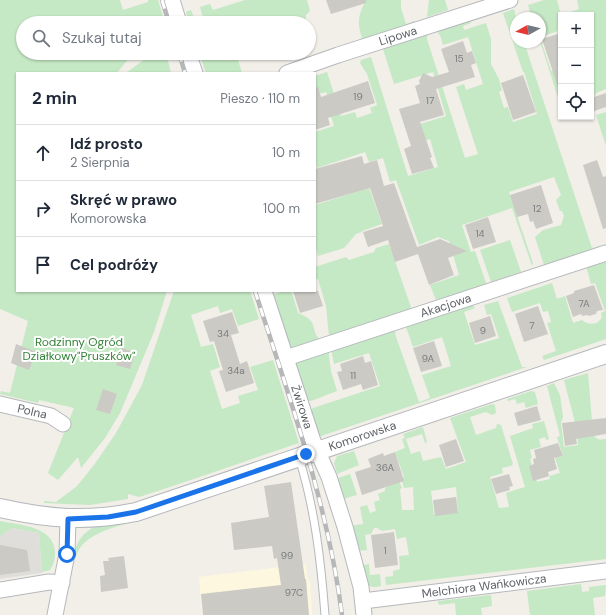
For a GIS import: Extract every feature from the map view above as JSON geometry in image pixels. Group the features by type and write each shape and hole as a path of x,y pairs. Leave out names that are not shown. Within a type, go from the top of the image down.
{"street":[{"path":"172,0 177,16"},
{"name":"Lipowa","path":"290,72 510,0"},
{"path":"190,60 195,72"},
{"name":"Akacjowa","path":"286,358 606,253"},
{"name":"Żwirowa","path":"264,292 317,450 330,477 358,573 363,608"},
{"name":"Komorowska","path":"0,508 33,515 68,519 108,517 136,512 606,354"},
{"name":"Polna","path":"0,404 51,416 63,424"},
{"path":"55,615 67,554 68,519"},
{"name":"Melchiora Wańkowicza","path":"363,608 606,571"},
{"path":"0,590 49,582 62,583"}],"lane":[{"path":"299,457 310,495 319,550 325,615"}],"shaded area":[{"path":"12,528 39,533 42,573 0,579 0,536"},
{"path":"306,564 307,577 310,582 312,615 202,615 199,577"}],"green space":[{"name":"Rodzinny Ogród Działkowy\"Pruszków\"","path":"0,0 120,0 123,10 148,2 148,0 158,0 163,16 16,16 16,60 127,60 118,72 16,72 16,292 167,292 154,332 120,413 105,438 81,468 78,457 58,480 48,473 74,408 39,400 38,403 0,394 1,391 10,393 28,321 0,309"},
{"path":"245,0 307,0 310,11 306,16 202,16 200,7 210,4 213,10"},
{"path":"366,0 401,0 401,8 406,24 414,21 416,25 361,43 360,39 362,38 359,27 359,19 361,10"},
{"path":"429,0 445,0 448,10 427,17"},
{"path":"544,0 557,0 560,12 558,12 558,31 546,35 546,12 530,12 528,5"},
{"path":"577,0 606,0 606,89 596,93 594,96 594,12 571,12 579,9"},
{"path":"514,9 515,12 510,12 510,34 503,13"},
{"path":"191,10 193,16 187,16 186,12"},
{"path":"469,18 471,23 463,26 464,30 486,23 491,39 491,64 499,79 502,90 499,92 504,108 508,107 513,122 537,114 515,48 526,48 592,248 606,244 606,247 544,268 541,266 544,265 535,237 543,230 561,225 564,216 562,211 560,211 556,200 561,195 554,177 509,192 533,263 532,266 512,208 462,225 471,252 475,251 486,283 488,283 489,286 443,301 442,298 436,300 430,285 459,275 449,241 438,237 419,245 396,180 390,182 383,158 369,162 365,152 317,168 316,132 334,126 327,103 330,102 326,92 318,94 316,87 316,76 327,72 341,116 355,112 357,118 372,113 370,108 377,105 367,74 360,63 361,60 371,57 408,176 438,167 430,139 418,143 407,128 446,116 433,72 394,84 383,49 384,46 424,33 427,35 465,158 478,154 456,87 464,84 466,90 483,84 468,37 443,45 438,32 440,28"},
{"path":"542,48 544,48 551,71 558,69 558,98"},
{"path":"144,60 168,60 171,72 127,72"},
{"path":"201,60 238,60 242,72 206,72"},
{"path":"606,112 606,146 596,115"},
{"path":"369,188 382,224 356,234 344,248 318,256 316,249 316,205"},
{"path":"510,240 521,272 491,282 480,250"},
{"path":"389,244 411,307 409,313 332,337 329,336 326,306 318,279 316,280 316,267 346,257 349,260 374,252 376,248"},
{"path":"606,259 606,339 544,360 542,356 556,351 547,323 551,322 548,311 543,312 540,303 512,312 507,298 552,283 557,299 565,296 573,323 582,320 590,324 596,323 602,317 601,313 605,311 595,283 591,284 586,266"},
{"path":"174,292 250,292 259,319 238,326 232,309 220,313 218,306 191,315 201,347 213,344 220,367 210,371 222,409 240,403 238,396 258,390 250,367 273,360 299,443 139,497 128,494 128,499 90,505 44,503 44,501 56,502 77,486 94,465 116,433 142,385"},
{"path":"282,292 292,293 298,313 305,316 312,322 316,335 319,339 317,342 292,348 289,346 272,295"},
{"path":"498,301 522,367 527,367 318,437 308,413 313,408 380,386 369,353 334,364 331,349 393,329 396,333 395,334 419,402 430,398 422,375 451,366 442,337 413,347 406,327 407,324 413,325 466,307 470,304 475,308 464,312 475,345 499,338 491,314 487,315 484,305"},
{"path":"328,349 331,371 337,391 311,401 304,400 295,363"},
{"path":"588,373 593,433 598,439 606,439 606,559 386,585 385,577 393,576 393,571 400,569 399,556 409,555 406,537 397,539 395,529 382,531 374,528 371,534 365,535 367,550 357,551 350,526 363,524 360,507 367,505 370,513 376,511 374,502 380,500 378,494 385,491 386,486 399,481 402,488 400,489 402,510 414,510 413,487 404,488 401,478 404,477 395,452 405,448 402,439 405,438 403,434 423,427 427,442 425,443 422,434 406,439 411,454 420,451 423,461 441,457 446,469 466,462 450,418 492,404 495,405 496,413 492,415 486,412 470,417 476,435 496,428 497,424 501,425 513,464 502,468 503,473 490,477 499,508 509,507 506,493 525,487 510,436 533,428 532,424 544,421 549,439 546,440 545,437 539,439 541,447 530,450 532,458 530,459 537,482 550,479 549,476 560,473 555,458 563,456 557,437 560,436 547,386 554,383 560,395 563,417 561,423 564,447 578,445 564,380","holes":["456,487 458,512 434,515 431,491"]},
{"path":"531,391 535,392 538,404 526,408 524,402 517,404 515,399 508,401 507,399"},
{"path":"354,451 359,465 337,474 334,463 337,456"},
{"path":"350,474 357,495 343,499 338,478"},
{"path":"139,520 112,528 94,536 86,541 76,556 74,556 76,547 80,540 92,528"},
{"path":"0,521 34,528 49,537 53,543 55,552 54,561 50,570 42,572 39,533 12,528 0,536"},
{"path":"369,564 370,575 380,574 381,586 371,587 364,579 360,566"},
{"path":"581,584 582,592 589,591 589,587 606,585 605,596 593,598 595,615 530,615 527,591"},
{"path":"491,595 492,606 481,608 482,615 456,615 455,603 439,605 438,601"}],"building":[{"path":"326,0 366,0 366,3 331,14"},
{"path":"558,34 558,87 545,48 546,38"},
{"path":"463,41 467,53 472,51 476,63 471,65 475,77 436,89 444,115 420,122 432,157 430,158 434,168 412,174 404,149 411,146 399,109 420,103 415,86 420,84 419,81 423,73 432,77 449,72 441,49"},
{"path":"523,75 536,112 513,120 501,83"},
{"path":"368,81 375,103 328,118 330,125 316,130 316,88 318,87 321,97"},
{"path":"606,93 606,107 594,111 594,97"},
{"path":"362,156 364,164 377,160 384,186 394,183 417,247 440,239 467,251 448,258 454,275 429,285 418,254 395,262 388,240 368,247 363,232 383,226 370,188 316,204 316,169"},
{"path":"597,160 603,177 606,176 606,228 603,229 583,165"},
{"path":"541,185 553,223 536,229 533,221 530,222 528,214 517,217 510,195"},
{"path":"488,217 496,242 473,249 465,225"},
{"path":"594,285 603,310 597,311 596,314 589,316 582,316 581,314 573,317 566,296 574,293 574,291"},
{"path":"318,291 323,306 300,313 293,292"},
{"path":"538,306 548,334 524,342 515,314"},
{"path":"232,312 239,333 231,335 240,364 247,361 254,383 226,392 219,371 223,370 214,341 210,342 203,321"},
{"path":"490,316 496,336 475,343 469,323"},
{"path":"434,341 442,366 421,372 413,348"},
{"path":"16,344 36,352 29,370 11,363"},
{"path":"121,348 135,352 130,369 116,365"},
{"path":"363,356 365,363 371,361 378,385 363,390 361,384 343,390 337,372 342,371 340,364"},
{"path":"103,389 117,394 110,414 96,410"},
{"path":"537,406 541,420 518,426 514,413"},
{"path":"606,418 606,434 576,439 577,444 565,446 562,423"},
{"path":"456,439 464,461 446,467 439,445"},
{"path":"558,443 563,456 554,458 557,469 548,472 549,476 533,481 529,466 534,464 533,459 536,458 534,450"},
{"path":"395,452 404,481 362,495 355,472 371,467 368,459 383,453 384,456"},
{"path":"509,474 513,486 509,487 510,490 496,494 491,479"},
{"path":"291,482 306,579 309,615 203,615 201,594 281,585 277,558 274,559 272,546 234,550 231,523 269,517 264,486"},
{"path":"456,497 458,513 435,516 433,500"},
{"path":"394,532 398,565 375,568 371,535"},
{"path":"0,545 27,550 30,571 0,575"},
{"path":"124,556 128,588 101,592 100,576 105,575 103,561 109,561 108,558"}],"railway":[{"path":"162,0 167,16"},
{"path":"181,60 185,72"},
{"path":"255,292 306,451 327,532 336,574 342,615"}],"route":[{"path":"67,554 68,519 108,517 136,512 306,454"}]}
